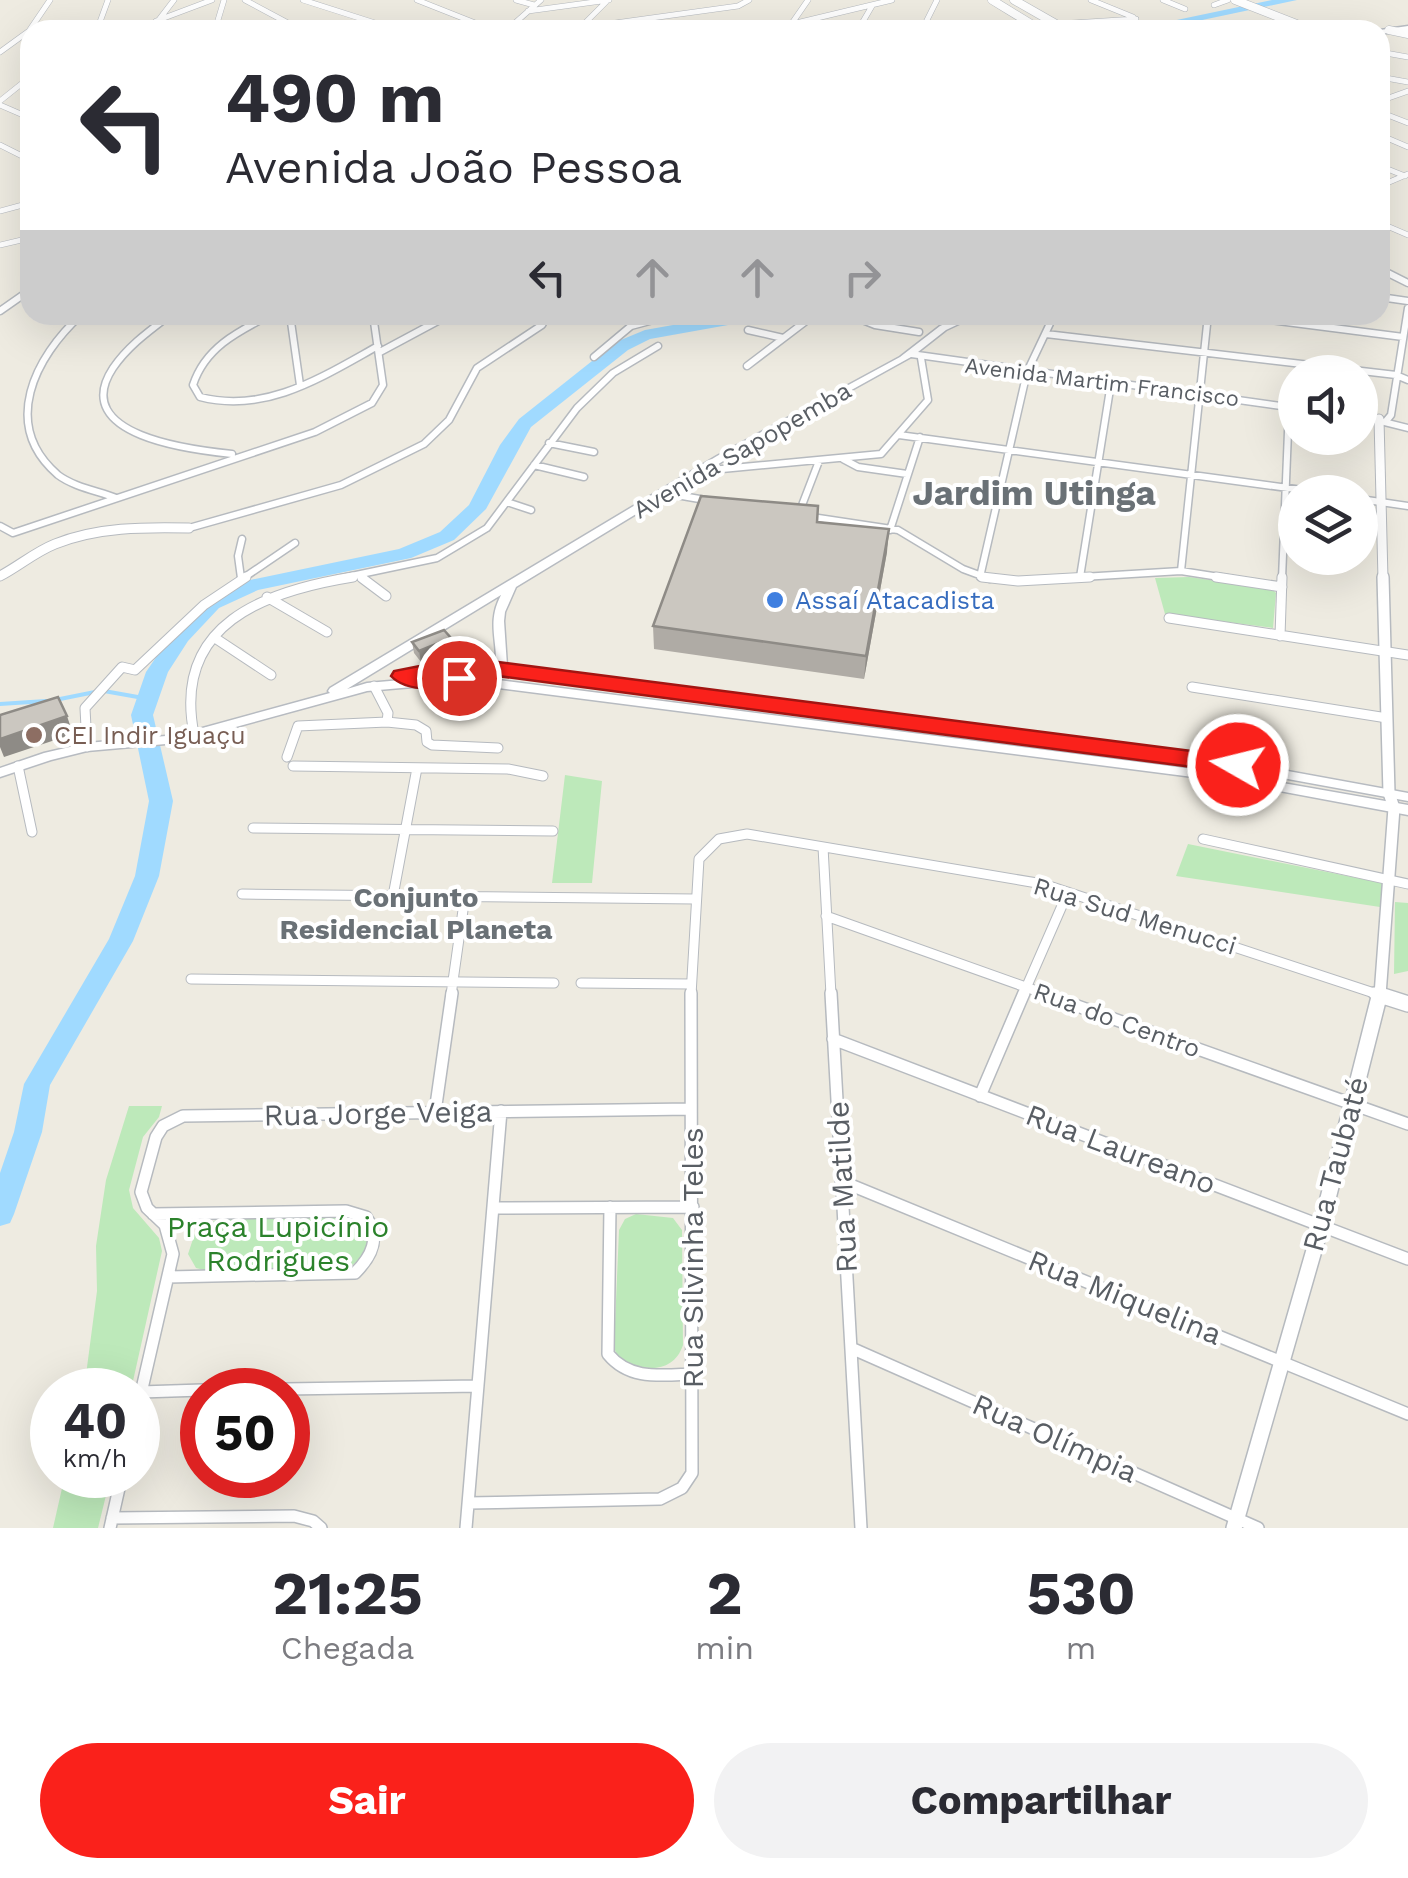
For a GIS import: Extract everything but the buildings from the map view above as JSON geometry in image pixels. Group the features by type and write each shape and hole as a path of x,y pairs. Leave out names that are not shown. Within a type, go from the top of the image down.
{"main road":[{"name":"Avenida Sapopemba","path":"326,696 701,471 916,356 950,325"},
{"name":"Avenida Martim Francisco","path":"916,356 1278,405"},
{"path":"1378,419 1408,428"},
{"path":"481,680 496,678 501,670 503,653 496,627 512,586"},
{"path":"468,614 486,618 496,627"},
{"path":"503,653 524,672"},
{"path":"396,656 393,667 408,678 481,680 1232,778 1401,809"},
{"path":"0,773 92,747 177,739 326,696 457,666 1200,759 1408,796"}],"street":[{"path":"157,20 174,0"},
{"path":"159,20 212,0"},
{"path":"245,0 282,20"},
{"path":"303,0 366,20"},
{"path":"417,0 468,20"},
{"path":"516,0 534,5"},
{"path":"518,20 541,0"},
{"path":"528,11 608,0"},
{"path":"587,20 608,0"},
{"path":"641,20 738,6 748,0"},
{"path":"812,20 892,0"},
{"path":"992,0 1023,20"},
{"path":"1014,0 1049,20"},
{"path":"1091,0 1136,18 1094,20"},
{"path":"1163,0 1185,9"},
{"path":"1214,5 1238,1 1286,20"},
{"path":"162,11 180,12"},
{"path":"0,103 20,86"},
{"path":"1382,420 1390,415 1408,308"},
{"path":"24,378 46,348 70,325"},
{"path":"157,325 111,372 104,394 111,416 131,434 166,448 240,454"},
{"path":"254,325 216,348 195,376 194,388 207,400 229,403 269,398 428,325"},
{"path":"291,325 300,385"},
{"path":"0,526 13,533 315,432 372,403 379,398 383,384 375,325"},
{"path":"0,576 36,553 75,538 130,530 190,528 362,477 424,444 444,428 476,368 542,325"},
{"path":"594,357 636,325"},
{"path":"747,366 801,325"},
{"path":"873,325 919,332"},
{"path":"980,577 1027,372 1050,325"},
{"path":"1181,570 1207,325"},
{"path":"1313,325 1403,336"},
{"path":"748,330 783,338"},
{"path":"1046,334 1408,380"},
{"path":"194,734 187,692 191,672 215,638 240,614 267,597 418,566 445,555 488,527 566,418 597,386 658,346"},
{"path":"701,471 881,454 929,398 916,356"},
{"path":"1080,578 1111,383"},
{"name":"Rua Taubaté","path":"1236,1523 1380,995 1401,809 1390,793 1382,420"},
{"path":"899,434 1278,487"},
{"path":"20,436 38,460 60,476 116,498"},
{"path":"890,530 920,438"},
{"path":"549,442 594,452"},
{"path":"843,460 858,467 908,474"},
{"path":"798,515 819,461"},
{"path":"533,467 584,477"},
{"path":"665,493 722,502"},
{"path":"507,502 532,510"},
{"path":"1378,502 1408,506"},
{"path":"779,512 908,535 980,577 1008,581 1181,570 1282,587"},
{"path":"241,578 238,556 242,539"},
{"path":"92,747 85,708 122,667 135,670 204,604 241,578 271,565 295,543"},
{"path":"1280,636 1282,575"},
{"path":"362,578 386,596"},
{"path":"267,597 326,632"},
{"path":"1169,618 1408,655"},
{"path":"215,638 271,675"},
{"path":"371,687 388,713 387,722"},
{"path":"1192,687 1387,718"},
{"path":"498,748 432,745 427,742 426,731 416,725 387,722 298,726 290,762 508,769 542,776"},
{"path":"18,766 32,832"},
{"path":"393,896 417,768"},
{"path":"253,828 554,831"},
{"name":"Rua Sud Menucci","path":"738,834 1032,882 1408,1004"},
{"name":"Rua Silvinha Teles","path":"468,1503 652,1500 682,1488 692,1473 695,899 701,854 718,839 738,834"},
{"path":"1203,839 1408,884"},
{"name":"Rua Matilde","path":"823,847 861,1528"},
{"path":"980,1096 1068,892"},
{"path":"242,894 695,899"},
{"path":"435,1112 465,896"},
{"name":"Rua do Centro","path":"826,916 1408,1124"},
{"path":"191,979 554,983"},
{"path":"581,983 692,984"},
{"name":"Rua Laureano","path":"833,1039 1408,1259"},
{"name":"Rua Jorge Veiga","path":"153,1214 141,1192 156,1137 170,1120 183,1116 691,1109"},
{"path":"466,1528 500,1112"},
{"name":"Rua Miquelina","path":"841,1181 1408,1414"},
{"path":"493,1208 693,1206"},
{"path":"610,1207 608,1354 628,1373 694,1374"},
{"path":"153,1214 346,1211 366,1217 375,1231 373,1250 355,1273 168,1278"},
{"path":"147,1368 168,1278 172,1238 153,1214"},
{"name":"Rua Olímpia","path":"851,1348 1236,1523 1258,1528"},
{"path":"310,1389 478,1386"},
{"path":"117,1498 111,1523 294,1516 313,1521 320,1528"}],"green space":[{"path":"1189,577 1272,589 1276,593 1273,628 1165,614 1155,578"},
{"path":"565,775 602,781 592,883 552,883"},
{"path":"1188,844 1382,883 1380,907 1176,876"},
{"path":"1395,902 1408,903 1408,971 1394,974"},
{"path":"129,1106 162,1106 159,1117 143,1137 129,1190 133,1208 159,1238 162,1251 136,1368 87,1368 97,1291 96,1246 106,1180"},
{"path":"636,1214 673,1218 682,1230 683,1345 672,1362 656,1368 619,1359 614,1348 619,1230 625,1219"},
{"name":"Praça Lupicínio Rodrigues","path":"346,1217 362,1222 368,1235 364,1253 349,1267 204,1270 196,1268 188,1254 196,1230 218,1219"},
{"path":"60,1498 105,1498 98,1528 53,1528"}],"waterway":[{"path":"1187,20 1291,0"},
{"path":"0,1214 28,1132 37,1084 121,941 147,876 161,801 142,715 157,672 181,636 212,604 252,585 404,554 447,536 476,509 509,445 525,423 622,346 645,335 700,325"},
{"path":"104,691 149,699"},
{"path":"55,700 95,692"},
{"path":"0,704 46,701"}],"place":[{"name":"Assaí Atacadista","path":"775,600"},
{"name":"CEI Indir Iguaçu","path":"34,735"}],"district":[{"name":"Jardim Utinga","path":"1034,493"},
{"name":"Conjunto Residencial Planeta","path":"416,913"}],"route":[{"path":"459,678 413,681 402,676 445,668 490,668 1238,765"}]}
